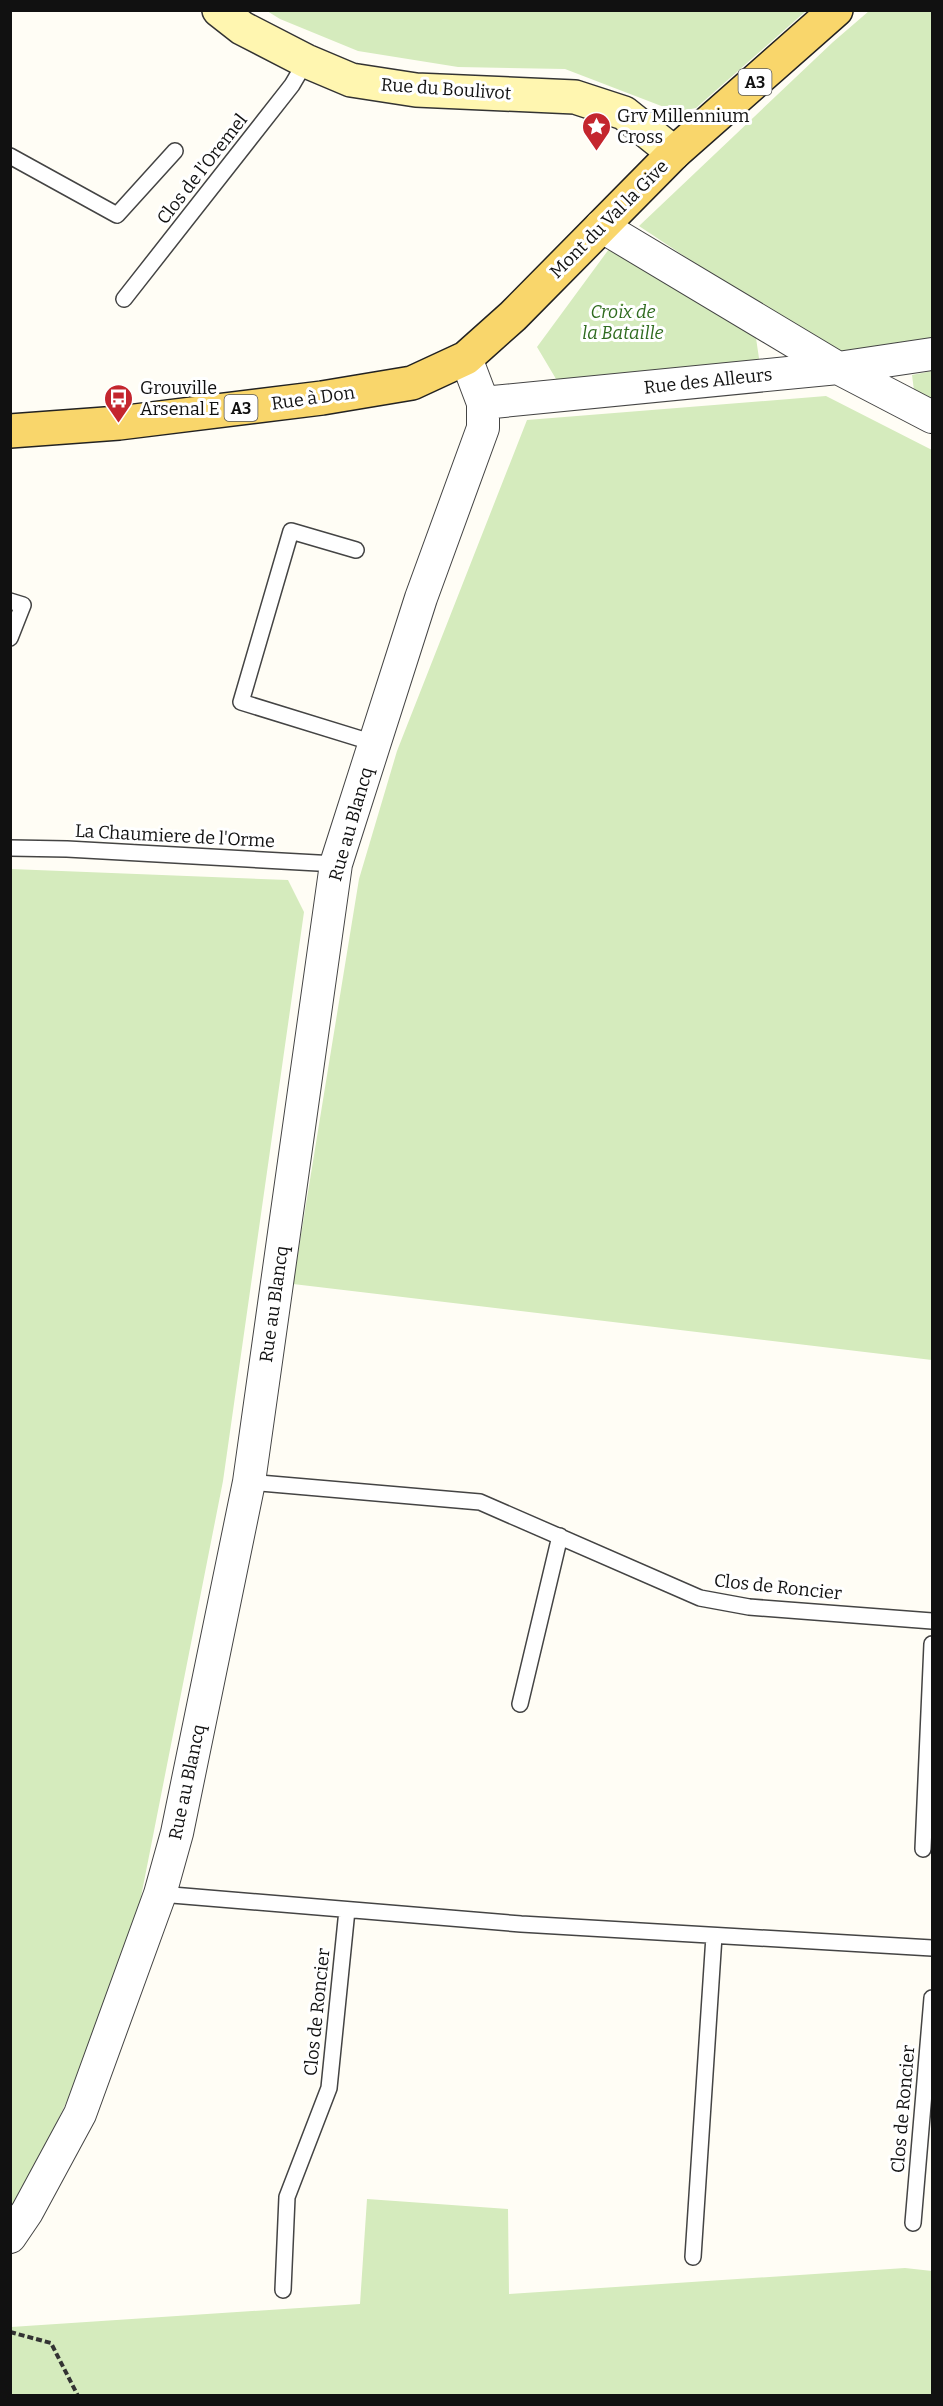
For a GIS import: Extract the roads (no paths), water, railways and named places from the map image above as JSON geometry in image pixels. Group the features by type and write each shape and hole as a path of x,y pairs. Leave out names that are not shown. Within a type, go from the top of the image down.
{"main road":[{"name":"Rue du Boulivot","path":"219,10 242,28 306,61 351,80 416,90 575,97 624,113 674,153"},
{"name":"Mont du Val la Give","path":"466,358 513,316 674,153 836,10"},
{"name":"Rue à Don","path":"10,431 119,423 322,398 412,383 466,358"}],"street":[{"path":"601,226 838,368 933,417"},
{"name":"Rue des Alleurs","path":"483,403 838,368 933,354"},
{"name":"Rue au Blancq","path":"10,2237 27,2212 80,2114 160,1893 177,1833 249,1482 336,864 421,598 483,428 483,403 466,358"}],"lane":[{"name":"Clos de l'Oremel","path":"124,299 292,85 306,61"},
{"path":"10,156 117,215 175,151"},
{"path":"356,550 291,531 241,702 374,742"},
{"path":"10,602 23,605 10,638"},
{"name":"La Chaumiere de l'Orme","path":"10,848 336,864"},
{"name":"Clos de Roncier","path":"249,1482 480,1502 699,1598 749,1607 933,1621"},
{"path":"520,1704 561,1536"},
{"path":"923,1850 933,1644"},
{"path":"160,1893 347,1910 714,1936 933,1948"},
{"name":"Clos de Roncier","path":"283,2289 287,2197 329,2088 347,1910"},
{"path":"693,2257 714,1936"},
{"name":"Clos de Roncier","path":"913,2223 933,1998"}],"place":[{"name":"Grv Millennium Cross","path":"596,152"},
{"name":"Grouville Arsenal E","path":"119,424"}],"park label":[{"name":"Croix de la Bataille","path":"623,322"}]}
